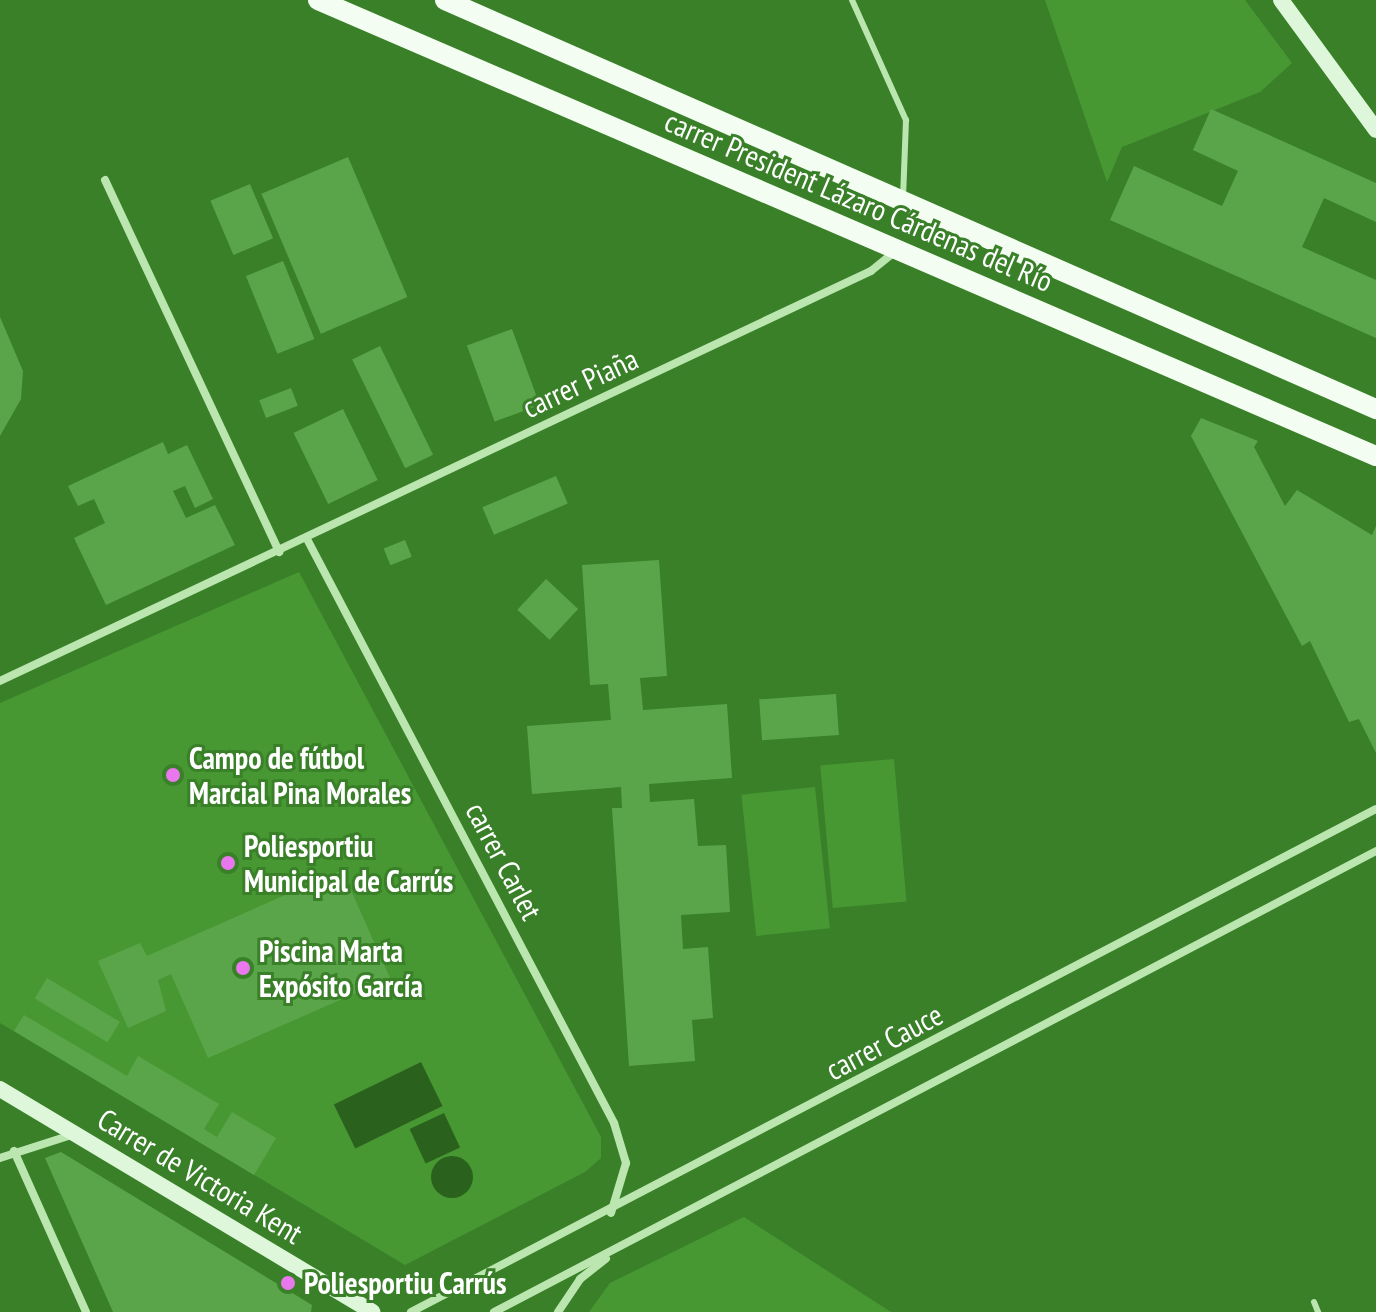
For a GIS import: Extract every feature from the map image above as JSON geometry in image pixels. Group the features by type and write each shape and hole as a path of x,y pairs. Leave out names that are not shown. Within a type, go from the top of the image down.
{"main road":[{"name":"carrer President Lázaro Cárdenas del Río","path":"318,0 1376,456"},
{"name":"carrer President Lázaro Cárdenas del Río","path":"445,0 1376,409"}],"street":[{"path":"1281,0 1376,130"},
{"path":"105,180 279,552"},
{"name":"carrer Piaña","path":"0,681 871,271 898,250"},
{"name":"carrer Carlet","path":"307,539 614,1123 626,1163 611,1213"},
{"name":"carrer Cauce","path":"411,1312 611,1213 1376,809"},
{"name":"carrer Cauce","path":"494,1312 613,1254 1376,851"},
{"name":"Carrer de Victoria Kent","path":"0,1089 372,1312"},
{"path":"0,1158 74,1134"},
{"path":"14,1151 86,1312"},
{"name":"carrer Cauce","path":"558,1312 580,1279 613,1254"}],"lane":[{"path":"852,0 906,120 902,202"},
{"path":"1314,1302 1318,1312"}],"shaded area":[{"path":"1045,0 1245,0 1292,63 1260,92 1122,147 1107,182"},
{"name":"Poliesportiu Municipal de Carrús","path":"299,572 601,1137 601,1158 585,1172 405,1265 0,1023 0,703"},
{"path":"894,759 906,901 833,908 820,765"},
{"path":"815,787 830,928 756,936 741,795"},
{"path":"421,1062 442,1106 355,1149 334,1105"},
{"path":"444,1113 460,1147 426,1163 410,1129"},
{"path":"452,1156 467,1162 473,1177 467,1192 452,1198 437,1192 431,1177 437,1162"},
{"path":"744,1217 891,1312 589,1312 610,1283"}],"building":[{"path":"1211,109 1376,183 1376,222 1324,198 1302,247 1376,280 1376,338 1110,220 1134,166 1222,206 1238,171 1193,150"},
{"path":"348,157 407,297 321,334 261,194"},
{"path":"250,184 273,238 233,255 210,201"},
{"path":"283,261 314,339 277,354 246,276"},
{"path":"0,317 23,371 21,399 0,436"},
{"path":"512,329 540,405 495,422 467,345"},
{"path":"380,346 433,455 405,468 352,360"},
{"path":"291,388 298,406 266,418 259,400"},
{"path":"343,409 378,480 328,504 294,433"},
{"path":"1201,418 1258,441 1254,447 1285,506 1297,490 1372,535 1376,526 1376,753 1359,719 1349,722 1310,641 1302,646 1191,436"},
{"path":"163,442 168,454 187,445 213,499 195,508 185,486 173,491 186,518 215,505 235,545 106,605 74,538 105,523 94,499 78,506 68,486"},
{"path":"556,476 568,504 494,535 482,507"},
{"path":"405,540 412,557 390,565 384,549"},
{"path":"659,560 667,676 640,678 643,710 727,704 732,778 649,784 650,802 694,799 698,846 726,845 730,912 681,915 683,949 708,947 713,1018 692,1020 695,1061 629,1066 612,808 622,808 621,787 532,794 527,726 611,720 608,684 590,685 582,565"},
{"path":"546,579 578,609 550,640 517,610"},
{"path":"836,694 839,735 762,740 759,699"},
{"name":"Piscina Marta Expósito García","path":"342,870 390,978 208,1058 171,974 158,980 166,1011 128,1028 98,961 140,943 147,956"},
{"path":"47,978 120,1022 107,1042 35,999"},
{"path":"24,1015 127,1076 138,1056 219,1104 204,1129 217,1137 232,1112 276,1138 254,1175 14,1031"},
{"path":"61,1152 312,1305 311,1312 113,1312 45,1158"}],"place":[{"name":"Campo de fútbol Marcial Pina Morales","path":"173,775"},
{"name":"Poliesportiu Municipal de Carrús","path":"228,863"},
{"name":"Piscina Marta Expósito García","path":"243,968"},
{"name":"Poliesportiu Carrús","path":"288,1283"}]}
